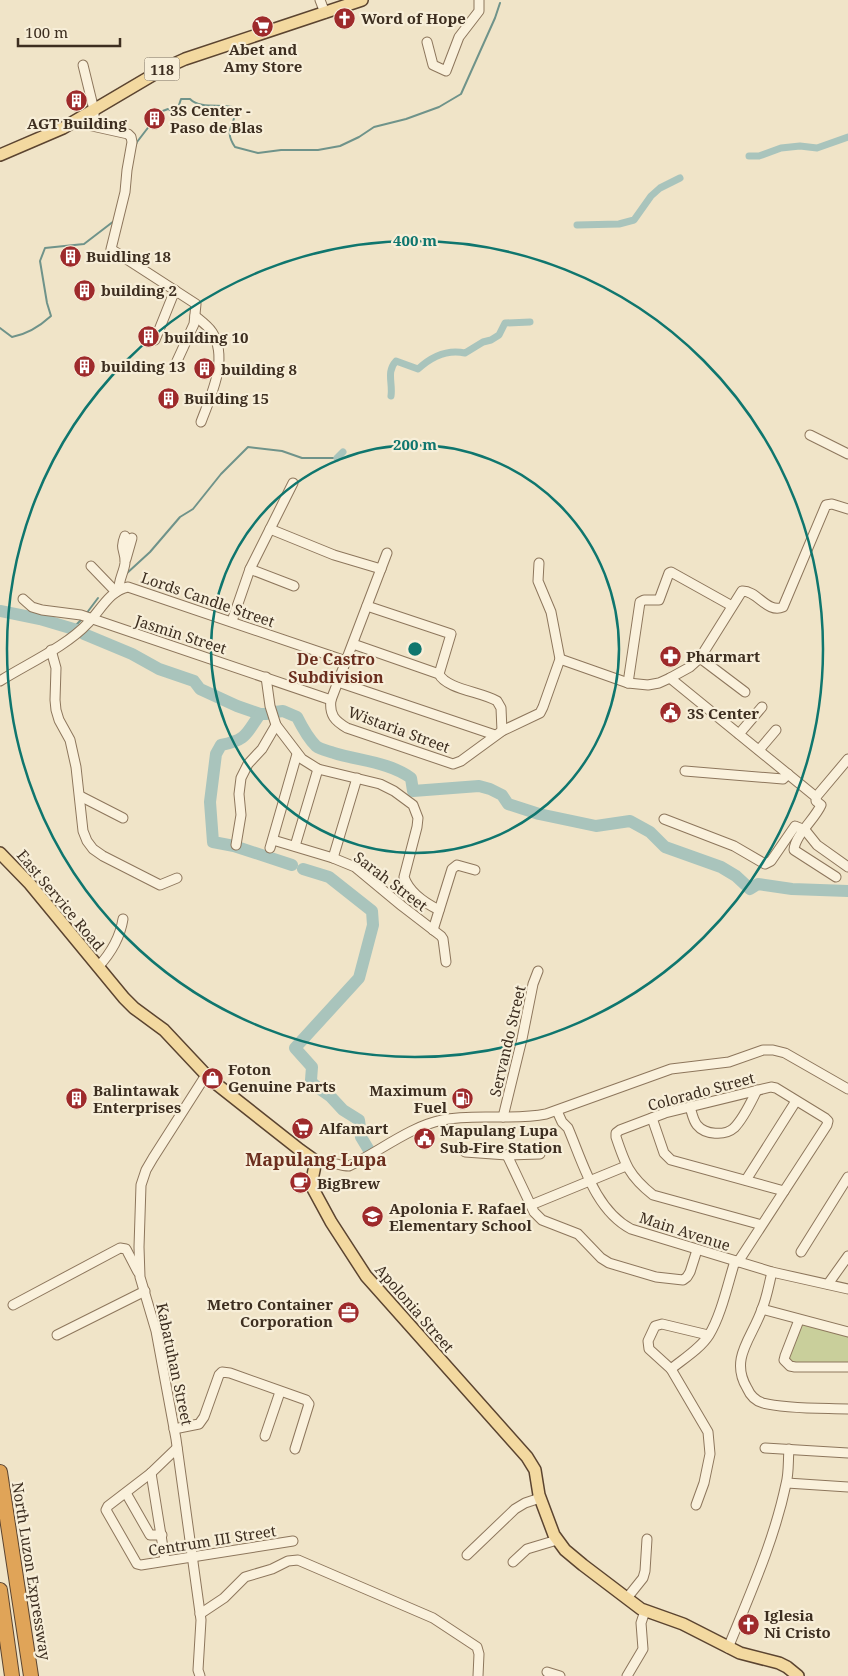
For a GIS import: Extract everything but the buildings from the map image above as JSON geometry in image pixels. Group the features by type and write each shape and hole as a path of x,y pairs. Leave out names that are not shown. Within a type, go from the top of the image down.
{"highway":[{"name":"North Luzon Expressway","path":"0,1472 31,1676"},
{"path":"0,1590 12,1676"}],"main road":[{"name":"118","path":"0,155 74,122 163,69 185,59 362,0"},
{"name":"East Service Road","path":"0,853 30,884 98,967"},
{"path":"98,967 124,998 134,1008 164,1030 206,1075 315,1162"},
{"name":"Apolonia Street","path":"315,1162 311,1182 312,1187 355,1260 381,1294 527,1458 534,1470 540,1498 557,1540 574,1558 645,1611 683,1624 740,1653 779,1663 798,1676"}],"street":[{"path":"320,0 325,13"},
{"path":"427,42 433,65 446,71 459,37 479,11 479,0"},
{"path":"82,65 94,110 94,126"},
{"path":"74,122 128,134 131,137 132,142 124,202 110,249 196,304 194,324 177,361"},
{"path":"155,340 175,290"},
{"path":"195,316 213,334 220,358 215,381 201,422"},
{"path":"810,435 848,454"},
{"path":"232,621 250,569 294,483"},
{"path":"560,659 628,683 648,685 670,678 690,667 700,658 739,595 745,591 772,608 778,609 783,607 826,505 832,504 848,510"},
{"path":"270,529 334,555 381,569"},
{"path":"0,681 75,636 92,619 117,591 125,562 122,548 129,537"},
{"path":"331,700 387,553"},
{"path":"338,682 498,733 540,713 560,659 551,612 538,581 540,563"},
{"path":"91,566 117,591"},
{"path":"250,569 294,586"},
{"path":"628,683 640,602 644,600 659,600 669,573 671,572 732,606"},
{"name":"Lords Candle Street","path":"117,591 125,587 132,587 346,661"},
{"name":"Jasmin Street","path":"23,599 32,607 81,615 331,700"},
{"path":"367,606 451,634 439,674"},
{"path":"353,644 439,674 441,678 450,684 497,701 501,708 498,733"},
{"path":"51,650 56,668 54,700 59,720 70,740 76,767 83,830 87,841 103,856 160,885 177,878"},
{"path":"700,658 745,692"},
{"path":"266,677 270,706 276,726 297,754 318,769 380,784 413,805 418,818 417,827 404,877 420,899 439,910"},
{"path":"670,678 816,797 816,801 820,805 794,850 836,876"},
{"name":"Wistaria Street","path":"331,700 330,708 334,718 347,728 453,764 498,733"},
{"path":"740,734 762,707"},
{"path":"236,844 241,815 239,794 241,778 248,764 262,749 276,726"},
{"path":"759,750 776,730"},
{"name":"Sarah Street","path":"297,754 272,844 295,846 355,867 441,936 446,962"},
{"path":"816,797 848,759"},
{"path":"295,846 318,769"},
{"path":"685,771 783,779 788,774"},
{"path":"333,858 357,778"},
{"path":"80,796 123,818"},
{"path":"664,819 734,846 765,864 771,861 795,826 805,830 817,846 848,867"},
{"name":"Sarah Street","path":"433,930 452,869 457,865 475,870"},
{"path":"98,967 112,950 118,938 123,919"},
{"name":"Servando Street","path":"503,1117 533,984 538,971"},
{"path":"315,1162 349,1166 408,1134 435,1122 452,1119 532,1117 561,1110 667,1070 729,1062 763,1050 785,1053 848,1089"},
{"name":"Kabatuhan Street","path":"200,1676 198,1670 202,1631 177,1448 156,1330 140,1277 140,1248 141,1185 143,1177 206,1075"},
{"name":"Colorado Street","path":"626,1166 616,1137 616,1133 620,1130 665,1112 771,1087 776,1088 826,1118 828,1123 736,1262 717,1318 708,1335 697,1348 671,1369"},
{"path":"690,1107 698,1127 716,1133 726,1132 734,1128 741,1119 757,1090"},
{"path":"746,1180 796,1101"},
{"name":"Main Avenue","path":"561,1110 568,1120 568,1128 598,1196 606,1208 622,1224 631,1229 736,1262 848,1290"},
{"path":"652,1118 667,1158 784,1191"},
{"path":"465,1152 506,1155 540,1154"},
{"path":"506,1155 534,1212 542,1220 578,1234 601,1258 656,1277 677,1280 687,1277 697,1250"},
{"path":"531,1205 626,1166 653,1195 762,1225"},
{"path":"801,1252 848,1177"},
{"path":"13,1305 120,1248 126,1249 140,1277"},
{"path":"828,1284 848,1256"},
{"path":"772,1272 762,1309 746,1344 740,1363 742,1378 750,1394 763,1403 848,1409"},
{"path":"57,1335 145,1291"},
{"path":"762,1309 848,1332"},
{"path":"799,1320 785,1356 786,1364 796,1367 848,1367"},
{"path":"696,1506 704,1483 710,1454 708,1432 671,1369 648,1346 648,1341 656,1326 666,1324 708,1335"},
{"path":"174,1429 199,1424 202,1421 219,1375 222,1372 230,1373 306,1400 309,1404 295,1450"},
{"path":"265,1436 280,1392"},
{"path":"162,1535 150,1535 126,1493 151,1473 177,1448"},
{"path":"765,1448 848,1452"},
{"path":"728,1648 770,1544 787,1483 789,1449"},
{"path":"151,1473 166,1560"},
{"path":"787,1483 848,1487"},
{"name":"Centrum III Street","path":"126,1493 108,1506 106,1510 137,1564 294,1541"},
{"path":"467,1555 516,1509 525,1503 540,1498"},
{"path":"627,1598 643,1578 646,1571 647,1539"},
{"path":"513,1562 527,1549 557,1540"},
{"path":"200,1614 224,1598 245,1577 272,1569 288,1561 298,1560 433,1618 477,1646 479,1654 478,1676"},
{"path":"627,1676 643,1649 641,1623 645,1611"},
{"path":"547,1672 560,1676"}],"green space":[{"path":"800,1321 848,1333 848,1366 788,1363 786,1356"}],"waterway":[{"path":"179,105 181,99 190,99 200,104 236,108 230,132 232,141 235,147 258,153 281,150 318,150 340,146 374,127 406,119 439,107 461,94 500,3"},
{"path":"135,147 160,112 168,109 173,111"},
{"path":"749,156 759,156 781,148 800,146 817,148 848,137"},
{"path":"577,225 619,224 634,220 651,196 660,188 680,178"},
{"path":"0,328 12,337 18,336 33,330 51,316 40,261 45,248 84,244 114,221"},
{"path":"391,396 391,369 396,361 418,369 440,355 452,352 465,353 483,342 491,340 499,335 505,323 530,322"},
{"path":"126,574 150,552 180,517 193,509 221,474 248,447 282,451 302,458 337,458"},
{"path":"337,458 343,452"},
{"path":"86,614 98,598"},
{"path":"0,611 40,619 77,630"},
{"path":"73,628 82,619"},
{"path":"84,634 132,654 159,669 194,681 200,689 237,706 260,714 267,714"},
{"path":"275,712 283,711 297,717 310,739 320,748 344,756 384,765 411,778 413,791 479,786 502,795 508,804 539,814 596,826 630,821 650,832 665,847 721,867 736,876 750,889 758,884 792,889 848,891"},
{"path":"260,714 245,735 236,741 221,745 216,754 210,802 213,842 234,846 292,865"},
{"path":"303,869 329,877 372,911 373,925 359,978 295,1048 312,1067 311,1080 313,1084 330,1096 343,1110 359,1120 361,1137 370,1152"}],"place":[{"name":"Word of Hope","path":"345,18"},
{"name":"Abet and Amy Store","path":"263,26"},
{"name":"AGT Building","path":"77,100"},
{"name":"3S Center - Paso de Blas","path":"154,119"},
{"name":"Buidling 18","path":"70,256"},
{"name":"building 2","path":"85,290"},
{"name":"building 10","path":"148,337"},
{"name":"building 13","path":"85,366"},
{"name":"building 8","path":"205,369"},
{"name":"Building 15","path":"168,398"},
{"name":"Pharmart","path":"670,656"},
{"name":"3S Center","path":"671,713"},
{"name":"Foton Genuine Parts","path":"212,1078"},
{"name":"Balintawak Enterprises","path":"77,1099"},
{"name":"Maximum Fuel","path":"463,1099"},
{"name":"Alfamart","path":"303,1128"},
{"name":"Mapulang Lupa Sub-Fire Station","path":"424,1139"},
{"name":"BigBrew","path":"301,1183"},
{"name":"Apolonia F. Rafael Elementary School","path":"373,1217"},
{"name":"Metro Container Corporation","path":"349,1313"},
{"name":"Iglesia Ni Cristo","path":"748,1624"}],"district":[{"name":"De Castro Subdivision","path":"336,668"},
{"name":"Mapulang Lupa","path":"316,1159"}]}
